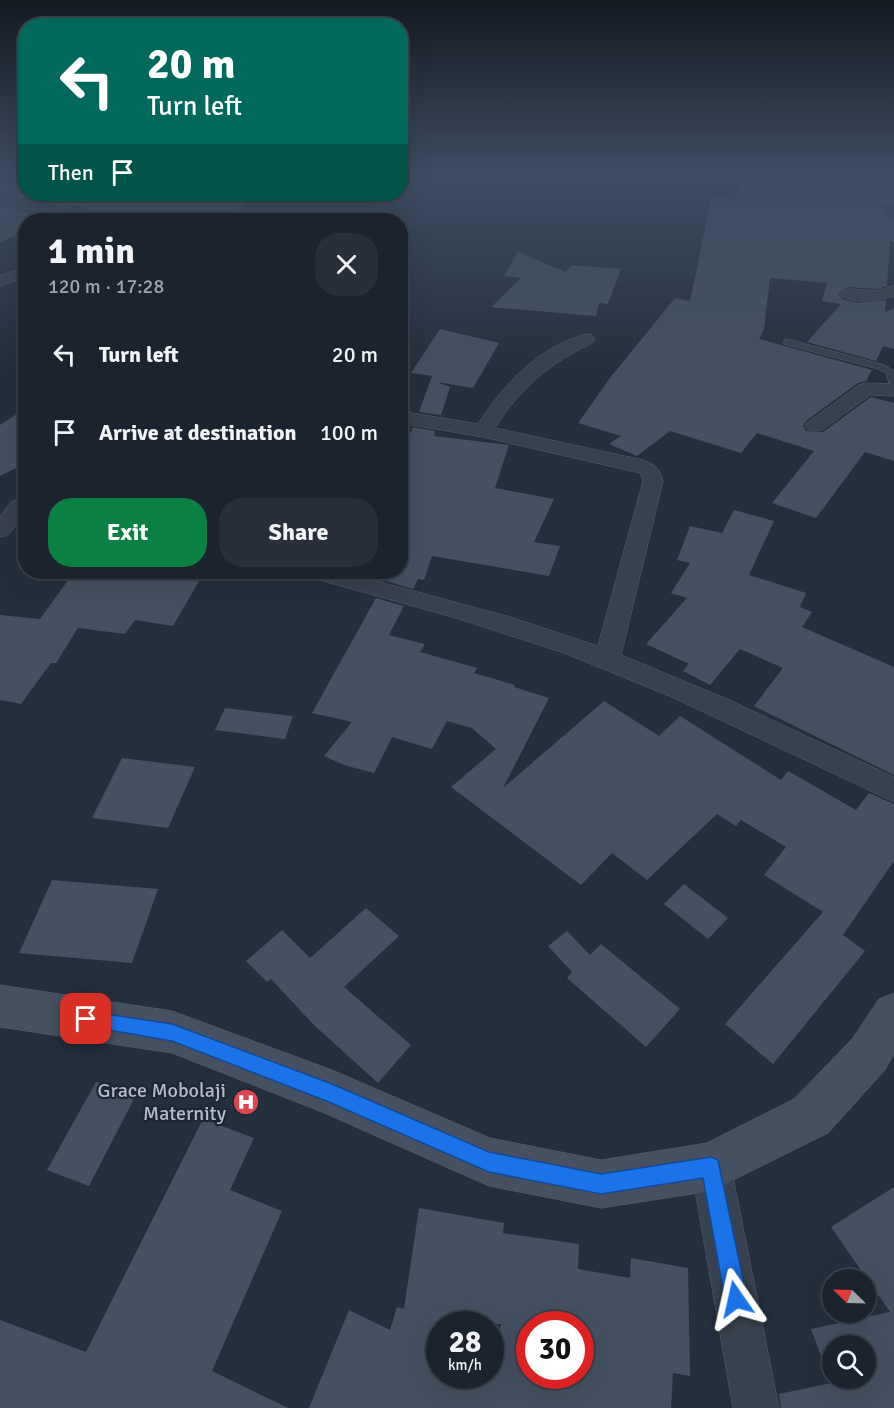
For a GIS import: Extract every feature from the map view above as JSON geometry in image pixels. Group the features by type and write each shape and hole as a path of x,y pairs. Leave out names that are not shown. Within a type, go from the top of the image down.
{"street":[{"path":"0,281 18,274"},
{"path":"848,294 878,296 894,291"},
{"path":"483,431 515,384 562,350 586,339"},
{"path":"815,426 866,389 894,390"},
{"path":"408,418 483,431 636,464 649,469 653,481 607,659"},
{"path":"0,530 18,508"},
{"path":"342,579 528,631 607,659 697,697 894,790"},
{"path":"0,1006 172,1032 332,1093 489,1162 601,1184 711,1167 811,1116 869,1053 894,1014"},
{"path":"711,1167 756,1408"}],"lane":[{"path":"787,342 880,367 890,372 894,383"}],"building":[{"path":"703,241 894,241 890,242 887,286 877,289 848,287 838,294 844,300 858,303 886,300 885,312 894,308 894,349 883,346 876,361 807,342 841,304 822,301 827,283 770,278 764,329 759,339 872,370 866,381 858,383 807,420 803,426 806,431 823,432 871,397 894,403 894,461 865,452 816,518 772,503 814,451 757,433 741,453 670,431 637,456 609,444 621,436 578,423 615,371 614,373 675,298 690,301"},
{"path":"518,252 566,272 571,265 621,269 608,304 599,303 596,316 491,307 521,278 504,276"},
{"path":"440,329 499,343 473,388 437,382 450,387 441,415 419,412 432,376 411,373"},
{"path":"18,413 18,467 0,476 0,425"},
{"path":"413,427 435,431 434,436 509,445 495,488 554,499 534,542 560,546 549,576 432,556 424,580 418,579 413,589 386,581 387,579 408,579 409,436"},
{"path":"734,510 774,521 749,575 806,593 800,607 812,612 802,627 894,667 894,775 754,706 783,668 740,649 710,685 683,671 689,664 646,644 687,598 671,593 690,563 677,560 690,526 722,533"},
{"path":"69,579 199,581 173,626 135,620 125,634 78,628 56,663 51,663 21,704 0,700 0,615 40,619"},
{"path":"376,598 404,606 389,635 425,644 420,652 477,668 474,673 549,698 503,788 604,701 659,736 680,716 781,780 788,771 856,810 869,793 894,804 894,861 843,935 865,951 773,1064 725,1024 823,912 764,875 786,847 741,820 736,826 717,814 647,880 612,853 581,885 451,787 496,749 472,728 447,721 432,749 392,737 374,773 344,765 324,756 352,722 312,713"},
{"path":"225,708 293,716 285,739 215,730"},
{"path":"122,758 195,767 168,828 92,818"},
{"path":"52,880 158,889 132,963 19,953"},
{"path":"684,884 728,918 708,939 664,904"},
{"path":"366,908 399,936 344,987 411,1045 378,1083 314,1025 271,979 267,982 246,961 282,930 310,958"},
{"path":"567,931 590,955 601,944 680,1009 646,1047 567,978 572,972 548,946"},
{"path":"96,1082 136,1095 89,1186 47,1170"},
{"path":"203,1119 254,1138 230,1190 282,1211 212,1371 288,1408 0,1408 0,1320 86,1352"},
{"path":"894,1187 894,1408 781,1408 779,1394 822,1385 822,1389 876,1389 876,1335 822,1335 822,1359 811,1329 839,1323 876,1323 876,1315 890,1312 876,1292 876,1269 860,1269 831,1227"},
{"path":"419,1208 504,1223 503,1233 579,1244 578,1269 630,1278 631,1258 688,1268 690,1376 673,1373 671,1408 309,1408 349,1310 390,1330 397,1307 404,1309"}],"place":[{"name":"Grace Mobolaji Maternity","path":"246,1102"}],"route":[{"path":"86,1019 172,1032 332,1093 489,1162 601,1184 711,1167 736,1299"}]}
